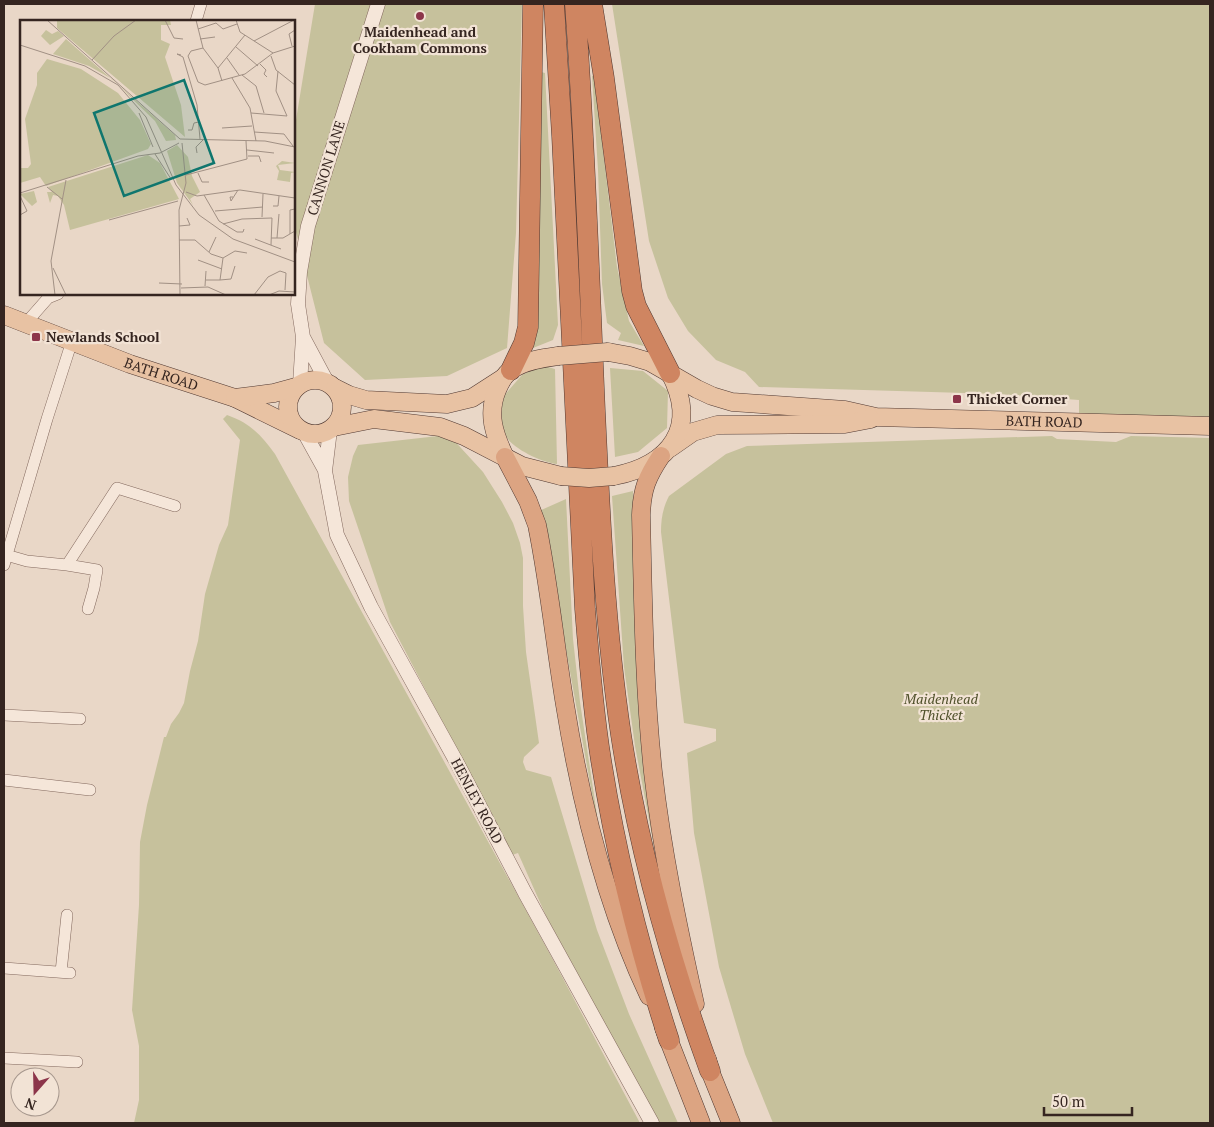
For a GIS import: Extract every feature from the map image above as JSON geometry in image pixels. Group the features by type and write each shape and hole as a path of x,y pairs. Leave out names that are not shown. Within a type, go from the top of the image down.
{"highway":[{"path":"507,374 524,343 528,327 533,4"},
{"path":"554,4 585,610 601,759 619,858 641,950 669,1040 701,1123"},
{"path":"575,4 597,458 613,677 628,776 647,869 682,996 731,1123"},
{"path":"592,4 632,291 636,306 670,373"},
{"path":"665,452 646,481 641,514 649,729 665,859 677,927 710,1071"},
{"path":"505,457 530,506 537,525 566,707 581,785 602,871 634,966 669,1040"}],"main road":[{"name":"BATH ROAD","path":"4,315 130,364 235,398 302,431"},
{"path":"608,352 640,358 670,373 679,393 682,409 679,430 665,452 636,470 614,476 589,478 562,476 530,469 456,432 430,425 374,419 332,428 315,434 302,431 292,422 288,407 290,396 298,386 313,380 331,385 349,395 366,400 447,404 472,398 507,374 528,362 558,356 608,352"},
{"name":"BATH ROAD","path":"670,373 712,396 732,402 845,410 876,417 1210,426"},
{"path":"505,457 496,438 491,413 495,395 507,374"},
{"path":"331,385 339,393 342,405 341,417 332,428"},
{"name":"BATH ROAD","path":"235,398 274,393 298,386"},
{"name":"BATH ROAD","path":"665,452 693,432 717,425 845,424 876,417"}],"street":[{"path":"196,20 201,4"},
{"name":"CANNON LANE","path":"298,386 303,337 298,304 300,272 308,226 378,4"},
{"path":"26,323 48,298 56,295"},
{"name":"CANNON LANE","path":"303,337 331,385"},
{"path":"72,341 5,560 67,565 98,570 88,609"},
{"name":"HENLEY ROAD","path":"332,428 325,470 337,535 371,607 456,761 525,893 652,1123"},
{"name":"HENLEY ROAD","path":"302,431 325,470"},
{"path":"67,565 117,488 175,506"},
{"path":"4,715 80,719"},
{"path":"4,780 90,790"},
{"path":"4,968 65,973 66,915"},
{"path":"4,1058 78,1062"}],"green space":[{"path":"315,4 522,4 516,233 507,348 447,376 365,380 324,343 295,228 295,126"},
{"path":"612,4 1210,4 1210,417 1079,414 1079,400 999,394 759,387 745,372 716,360 688,331 668,298 649,241"},
{"path":"541,72 545,73 558,325 553,340 533,348"},
{"path":"594,75 617,267 629,321 644,346 618,340 621,333 607,323 602,284 592,76"},
{"path":"541,365 555,369 557,464 534,457 518,448 506,436 502,426 502,398 522,375"},
{"path":"610,368 643,371 668,391 667,428 638,452 615,457"},
{"path":"227,415 254,430 275,454 551,956 640,1123 134,1123 139,1100 139,1046 132,1010 139,905 140,842 164,737 166,737 171,724 184,703 198,641 205,594 219,545 228,525 240,440 223,419"},
{"path":"447,435 483,472 513,523 520,543 523,558 523,606 526,652 539,743 524,757 523,762 526,770 551,777 597,930 629,1014 678,1123 659,1123 547,918 518,853 512,855 390,622 349,501 348,477 358,445"},
{"name":"Maidenhead Thicket","path":"1052,436 1057,439 1116,442 1131,436 1210,438 1210,1123 773,1123 745,1054 719,967 694,833 687,753 716,741 716,729 684,723 661,532 661,522 667,500 669,496 726,454 747,446"},
{"path":"633,491 634,543 658,859 635,746 624,667 612,496"},
{"path":"566,499 573,639 596,816 539,511"}],"place":[{"name":"Maidenhead and Cookham Commons","path":"420,16"},
{"name":"Newlands School","path":"36,337"},
{"name":"Thicket Corner","path":"957,399"}]}
